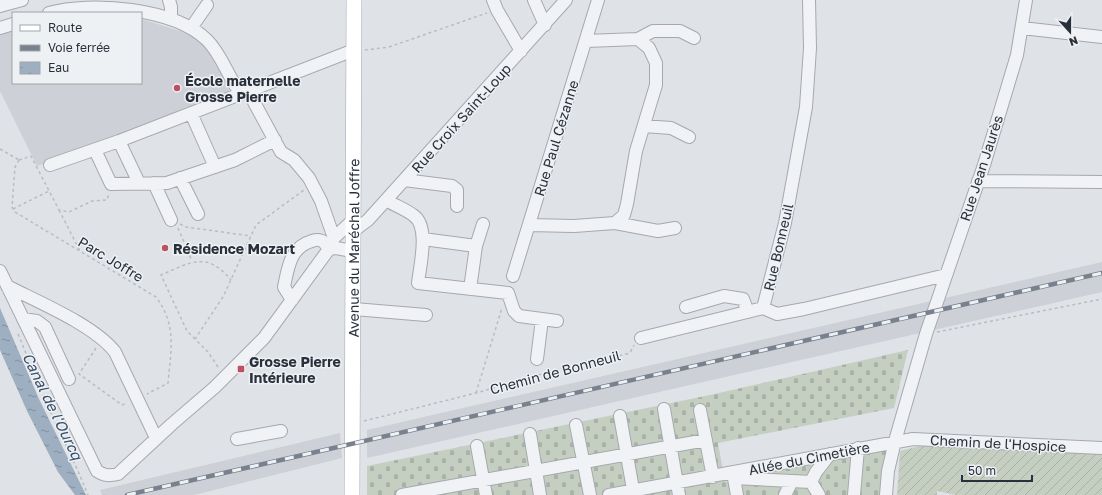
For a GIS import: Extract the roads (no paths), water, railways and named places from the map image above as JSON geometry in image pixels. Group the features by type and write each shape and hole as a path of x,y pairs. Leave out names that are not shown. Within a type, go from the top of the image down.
{"main road":[{"name":"Avenue du Maréchal Joffre","path":"352,495 354,309 352,226 359,50 354,0"}],"street":[{"path":"0,6 22,0"},
{"path":"169,0 172,7 171,19"},
{"path":"534,0 545,25"},
{"name":"Rue Croix Saint-Loup","path":"19,323 97,471 104,476 118,474 156,438 225,378 264,338 331,244 352,226 368,220 566,0"},
{"name":"Rue Paul Cézanne","path":"509,289 598,0"},
{"name":"Rue Bonneuil","path":"809,0 810,48 806,107 785,223 763,308 777,314 946,275"},
{"name":"Rue Jean Jaurès","path":"886,495 888,471 895,441 926,334 978,181 1017,55 1026,0"},
{"path":"52,12 67,4 120,8 139,12"},
{"path":"191,28 207,5"},
{"path":"495,5 521,51"},
{"path":"142,13 171,19 191,28 212,46 219,56 232,82 245,93 281,152 294,160 312,184 321,200 331,244"},
{"path":"0,28 12,24"},
{"path":"1022,28 1102,37"},
{"path":"586,41 638,39 653,31 680,31 694,38"},
{"path":"616,223 624,215 636,151 656,85 656,63 649,48 638,39"},
{"path":"50,165 82,152 94,150 119,141 359,50"},
{"path":"191,113 215,167"},
{"path":"644,126 671,128 689,137"},
{"path":"94,150 111,184 167,183 235,160 274,140"},
{"path":"119,141 139,183"},
{"path":"180,178 198,214"},
{"path":"404,180 452,186 457,190 457,206"},
{"path":"978,181 1102,182"},
{"path":"154,183 171,220"},
{"path":"386,200 413,215 418,220 423,239 418,283 470,289 509,289 514,311 519,316 557,321"},
{"path":"529,225 574,226 616,223 658,231 675,228"},
{"path":"470,289 476,246 483,224"},
{"path":"292,300 284,287 289,264 295,250 305,243 318,239 331,244 336,248 352,251"},
{"path":"423,239 476,246"},
{"path":"0,271 7,286 19,323 37,321 45,327 69,379"},
{"path":"7,286 103,338 115,352 156,438"},
{"path":"686,307 724,296 743,299 748,312"},
{"path":"641,338 763,308"},
{"path":"354,309 426,315"},
{"path":"537,359 542,319"},
{"path":"664,409 678,489"},
{"path":"700,410 706,440 737,495"},
{"path":"620,416 634,493"},
{"path":"576,425 590,495"},
{"path":"238,439 281,432"},
{"path":"530,434 540,495"},
{"name":"Chemin de l'Hospice","path":"895,441 913,439 1102,448"},
{"path":"402,495 706,440"},
{"name":"Allée du Cimetière","path":"726,476 895,441"},
{"path":"477,446 486,495"},
{"path":"854,495 858,448"},
{"path":"811,482 816,472 830,454"},
{"path":"609,495 678,489 726,476 811,482"},
{"path":"785,495 792,481"},
{"path":"811,482 819,495"}],"water":[{"path":"0,308 39,399 86,495 75,495 58,472 27,411 0,350"}],"railway":[{"path":"127,495 1102,273"}],"place":[{"name":"École maternelle Grosse Pierre","path":"177,88"},
{"name":"Résidence Mozart","path":"165,248"},
{"name":"Grosse Pierre Intérieure","path":"241,369"}],"water label":[{"name":"Canal de l'Ourcq","path":"53,406"}]}
